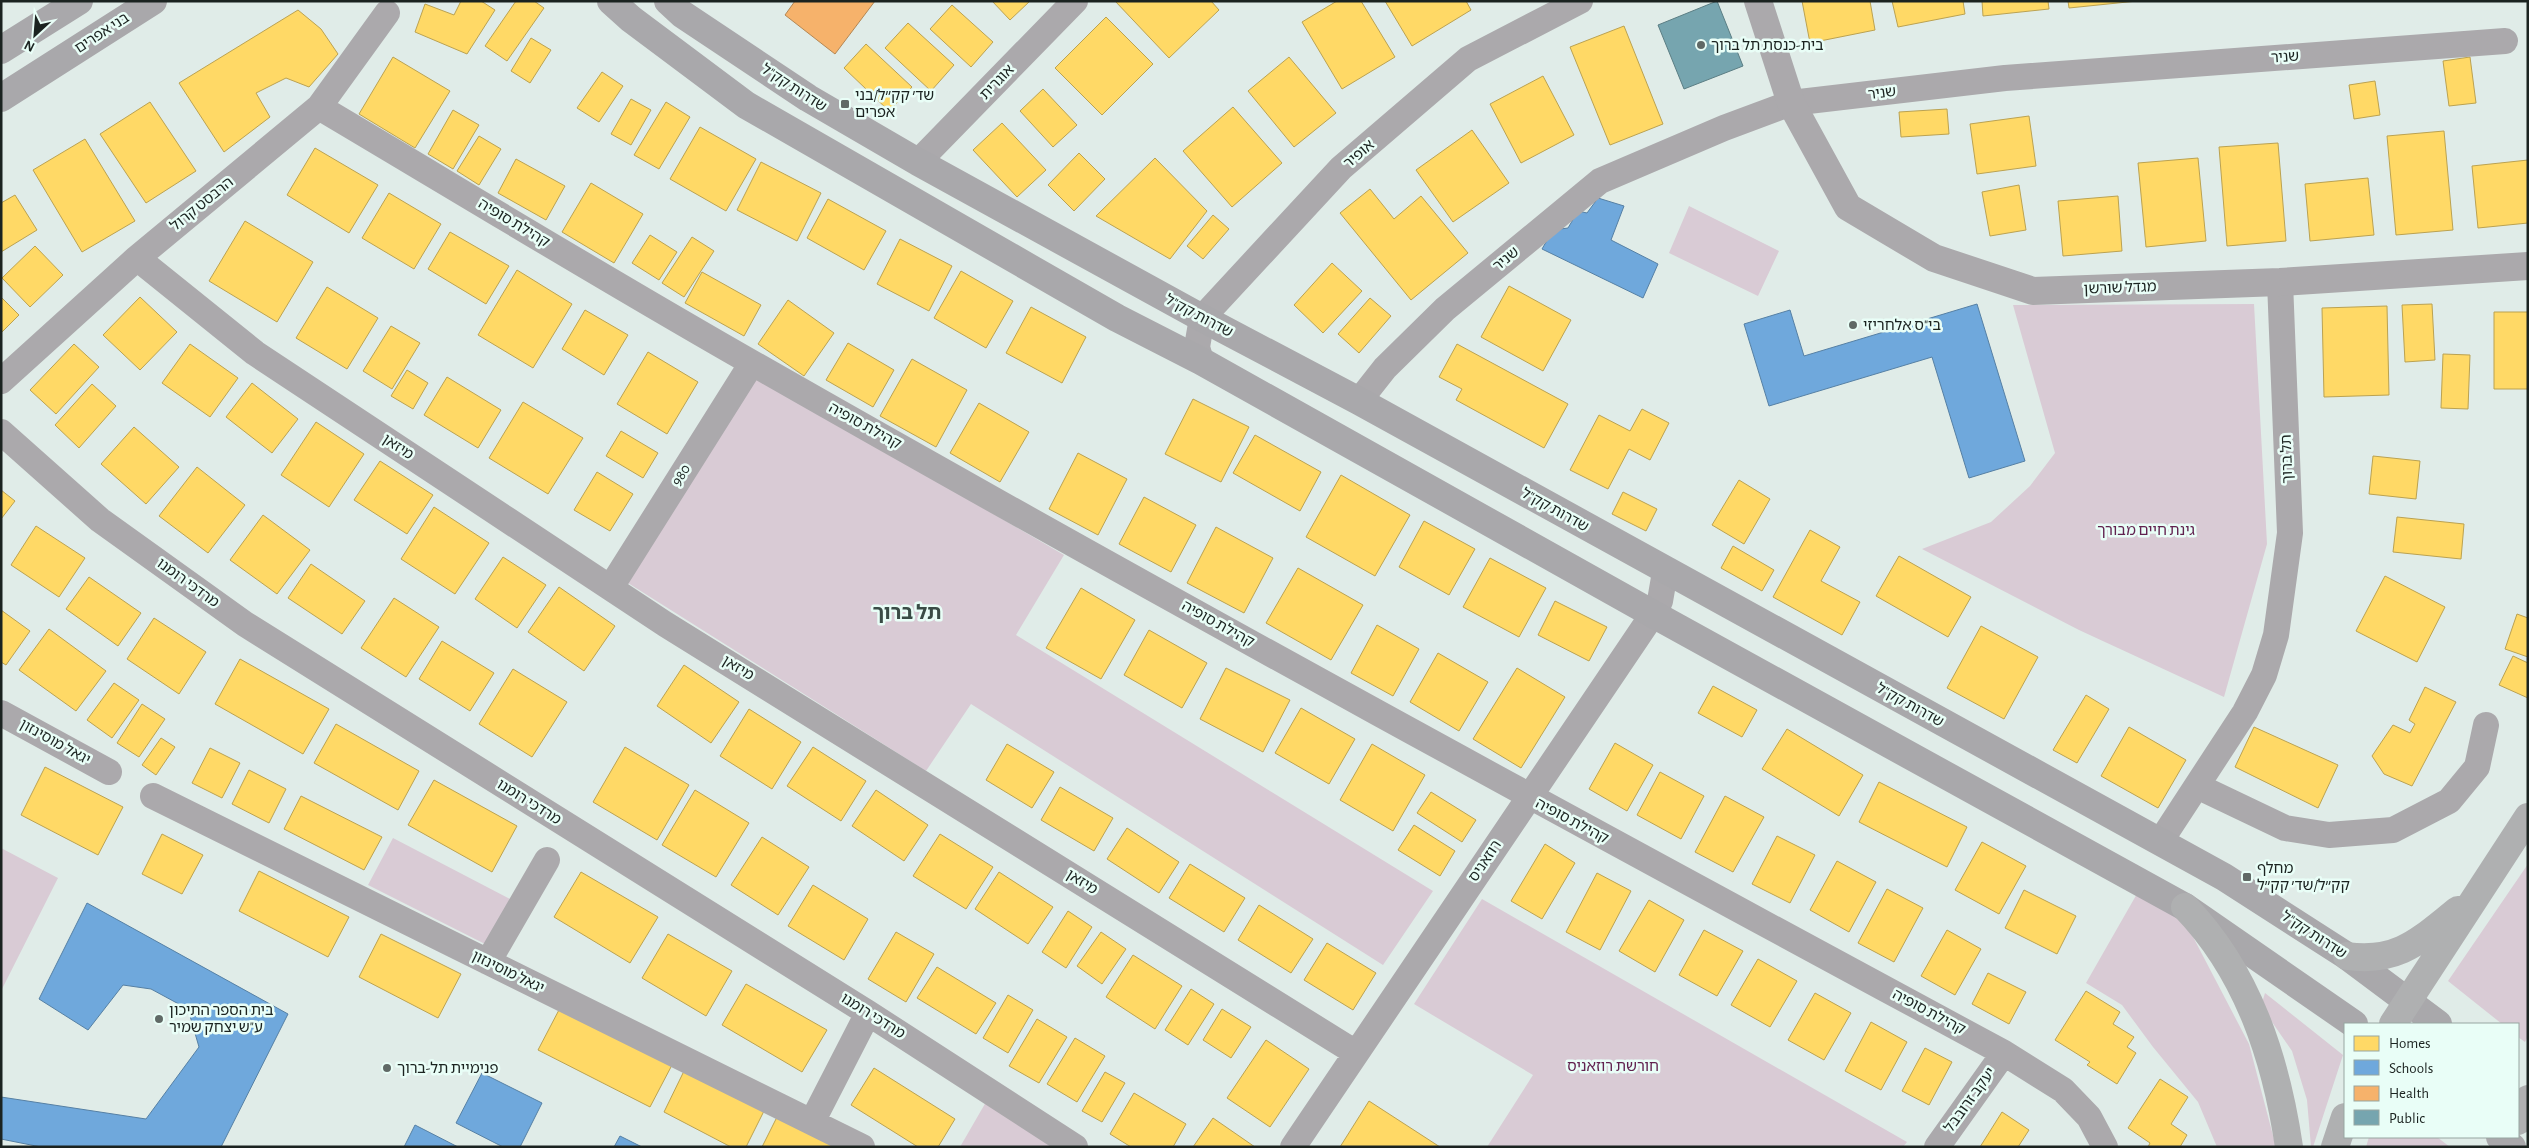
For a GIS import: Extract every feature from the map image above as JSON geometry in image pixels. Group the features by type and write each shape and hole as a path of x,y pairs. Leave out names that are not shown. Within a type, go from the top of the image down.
{"highway":[{"path":"2394,1023 2528,817"},
{"path":"2347,956 2377,958 2404,951 2479,894"},
{"path":"2185,907 2215,940 2240,982 2271,1056 2282,1100 2288,1147"},
{"path":"2519,1119 2528,1098"},
{"path":"2335,1147 2344,1119"}],"main road":[{"path":"1,50 79,1"},
{"name":"בני אפרים","path":"1,98 153,1"},
{"path":"611,1 631,19 746,105 1118,318 1201,361 1653,614 2185,907 2353,1023"},
{"name":"שדרות קק\"ל","path":"668,1 682,14 808,98 918,162 1202,318 1359,401 1665,572 2224,877 2347,956 2437,1023"},
{"path":"2519,1089 2528,1098"},
{"path":"2501,1138 2512,1147"}],"street":[{"name":"אוגרית","path":"918,162 1075,1"},
{"name":"אופיר","path":"1202,318 1341,168 1468,58 1580,1"},
{"name":"מגדל שורשן","path":"1758,1 1791,103 1848,207 1934,258 2033,291 2280,282 2528,266"},
{"name":"הרבסט קרול","path":"1,381 136,258 319,108 387,13"},
{"name":"שניר","path":"1359,401 1385,368 1445,309 1600,181 1724,128 1791,103 2005,78 2505,41"},
{"name":"קהילת סופיה","path":"319,108 752,363 1528,797 2004,1053 2063,1090 2089,1117 2105,1147"},
{"name":"מיזאן","path":"136,258 255,353 665,624 1356,1054"},
{"name":"תל ברוך","path":"2160,842 2245,712 2264,675 2276,635 2290,533 2280,282"},
{"path":"1201,361 1196,346 1202,318"},
{"name":"980","path":"610,587 752,363"},
{"name":"מרדכי רומנו","path":"1,432 100,520 245,624 868,1013 1075,1147"},
{"name":"רוזאניס","path":"1293,1147 1653,614 1660,601 1665,572"},
{"name":"יגאל מוסינזון","path":"1,713 108,772"},
{"path":"2196,786 2285,828 2329,835 2393,830 2449,800 2477,767 2486,725"},
{"name":"יגאל מוסינזון","path":"153,796 862,1147"},
{"path":"488,962 547,860"},
{"path":"812,1122 868,1013"},
{"name":"יעקב זרובבל","path":"1937,1147 2004,1053"}],"green space":[{"path":"1689,206 1779,251 1758,296 1669,253"},
{"name":"גינת חיים מבורך","path":"2254,304 2267,544 2224,697 2079,630 1922,549 1991,522 2030,486 2055,453 2013,305"},
{"path":"755,375 1064,555 1016,635 1433,891 1383,965 971,704 926,771 628,583"},
{"path":"393,838 510,899 487,945 368,885"},
{"path":"1,848 58,878 1,991"},
{"path":"2528,864 2528,1036 2525,1042 2519,1038 2519,1023 2501,1023 2448,981"},
{"path":"2142,885 2180,912 2249,1044 2276,1147 2217,1147 2198,1102 2153,1047 2122,1005 2086,983"},
{"name":"חורשת רוזאניס","path":"1482,899 1907,1142 1903,1147 1487,1147 1533,1075 1414,1004"},
{"path":"2265,993 2343,1055 2313,1147 2311,1147 2307,1100 2292,1051 2261,1006"},
{"path":"986,1102 1055,1147 960,1147"},
{"path":"2369,1138 2438,1138 2450,1147 2366,1147"}],"building: Homes":[{"path":"461,1 481,1 495,10 467,54 415,32 425,4 454,15"},
{"path":"516,1 534,1 544,8 507,61 485,46"},
{"path":"992,1 1030,1 1010,20"},
{"path":"1115,1 1211,1 1219,10 1169,58"},
{"path":"1337,1 1361,1 1395,57 1342,89 1302,22"},
{"path":"1385,1 1466,1 1471,10 1412,46"},
{"path":"1802,1 1870,1 1875,30 1810,43"},
{"path":"1892,1 1963,1 1965,14 1898,27"},
{"path":"1982,1 2048,1 2049,9 1983,16"},
{"path":"2068,1 2137,1 2069,8"},
{"path":"952,5 993,42 971,67 930,29"},
{"path":"298,10 321,29 338,54 309,87 286,78 256,93 270,117 224,152 179,83"},
{"path":"1106,17 1153,64 1102,115 1055,68"},
{"path":"908,23 954,65 931,91 885,48"},
{"path":"1624,26 1663,124 1610,145 1570,47"},
{"path":"531,38 551,50 530,83 511,71"},
{"path":"866,44 912,87 889,111 844,68"},
{"path":"393,57 450,91 415,148 359,114"},
{"path":"1289,57 1336,113 1294,147 1248,91"},
{"path":"2470,57 2476,103 2449,106 2443,61"},
{"path":"602,72 623,86 599,122 577,108"},
{"path":"1543,76 1574,135 1521,163 1490,104"},
{"path":"2375,81 2380,115 2354,119 2349,85"},
{"path":"1043,89 1077,125 1053,147 1020,111"},
{"path":"631,99 651,110 631,145 611,134"},
{"path":"150,102 196,171 146,203 100,134"},
{"path":"666,102 690,117 659,169 634,155"},
{"path":"1233,107 1282,163 1232,207 1183,151"},
{"path":"1947,109 1949,134 1901,137 1899,112"},
{"path":"453,110 479,125 453,169 428,154"},
{"path":"2029,116 2036,166 1977,174 1970,124"},
{"path":"1002,123 1046,170 1017,197 973,150"},
{"path":"700,127 756,159 726,211 670,179"},
{"path":"1472,130 1509,183 1453,222 1416,170"},
{"path":"2444,131 2453,230 2396,235 2387,136"},
{"path":"479,136 501,149 479,185 457,171"},
{"path":"85,139 135,221 82,252 33,170"},
{"path":"2278,143 2286,241 2227,246 2219,147"},
{"path":"315,148 378,185 349,233 287,195"},
{"path":"1079,153 1105,179 1074,211 1048,185"},
{"path":"1155,158 1207,211 1170,259 1096,216"},
{"path":"2198,158 2206,241 2146,247 2138,163"},
{"path":"516,159 565,186 546,220 498,193"},
{"path":"2528,160 2528,223 2478,228 2472,166"},
{"path":"761,162 821,193 797,241 737,210"},
{"path":"2368,178 2374,235 2310,241 2305,184"},
{"path":"591,183 643,214 614,263 562,232"},
{"path":"2019,185 2026,230 1990,236 1982,192"},
{"path":"1370,189 1394,219 1421,196 1468,253 1411,300 1340,213"},
{"path":"389,193 441,224 414,269 362,238"},
{"path":"15,195 37,230 1,252 1,203"},
{"path":"2118,196 2122,251 2063,256 2058,201"},
{"path":"828,199 886,231 864,270 807,238"},
{"path":"1213,215 1229,229 1203,259 1187,246"},
{"path":"245,221 313,262 277,322 209,281"},
{"path":"450,232 509,266 486,304 428,269"},
{"path":"650,235 677,252 659,280 632,263"},
{"path":"692,237 714,251 684,297 662,283"},
{"path":"900,239 952,266 929,311 877,284"},
{"path":"35,246 63,275 30,307 2,278"},
{"path":"1332,263 1362,291 1323,333 1294,305"},
{"path":"517,270 572,304 533,368 478,335"},
{"path":"961,271 1013,301 986,348 934,318"},
{"path":"702,272 761,305 744,336 685,303"},
{"path":"1509,286 1571,320 1543,371 1481,337"},
{"path":"327,287 378,318 347,369 296,338"},
{"path":"1,297 19,315 1,333"},
{"path":"140,297 177,332 140,370 103,335"},
{"path":"1370,298 1391,316 1359,353 1338,334"},
{"path":"788,300 834,333 804,376 758,344"},
{"path":"2432,304 2435,360 2405,362 2402,305"},
{"path":"2387,306 2389,395 2324,397 2322,308"},
{"path":"1031,307 1086,337 1062,383 1006,353"},
{"path":"585,310 628,335 604,375 562,349"},
{"path":"2494,312 2528,312 2528,389 2494,389"},
{"path":"391,326 420,343 392,389 363,371"},
{"path":"848,343 894,370 873,407 826,380"},
{"path":"74,344 99,367 56,414 30,390"},
{"path":"190,344 238,378 210,417 162,383"},
{"path":"1457,344 1568,404 1544,448 1456,400 1462,389 1439,377"},
{"path":"648,352 698,382 667,434 617,404"},
{"path":"2443,354 2470,355 2468,409 2441,408"},
{"path":"912,359 967,390 936,447 880,416"},
{"path":"407,370 428,383 413,409 391,396"},
{"path":"447,377 501,410 478,448 424,415"},
{"path":"252,383 298,419 272,453 226,417"},
{"path":"92,384 116,406 79,448 55,425"},
{"path":"1193,399 1249,427 1221,482 1165,454"},
{"path":"523,402 583,438 548,494 489,458"},
{"path":"979,403 1029,432 1000,482 950,453"},
{"path":"1642,409 1669,423 1650,460 1629,449 1608,489 1570,470 1599,415 1630,431"},
{"path":"316,422 364,454 329,507 281,475"},
{"path":"134,427 179,467 146,504 101,464"},
{"path":"621,431 658,453 643,478 606,456"},
{"path":"1255,435 1321,472 1300,511 1233,473"},
{"path":"1078,453 1127,479 1098,535 1049,509"},
{"path":"2373,456 2420,461 2416,499 2369,494"},
{"path":"380,461 433,495 407,534 354,500"},
{"path":"197,467 245,505 208,553 159,516"},
{"path":"597,472 633,494 610,531 574,510"},
{"path":"1341,475 1410,515 1375,576 1306,537"},
{"path":"1739,480 1770,499 1744,544 1712,525"},
{"path":"1,490 15,501 1,519"},
{"path":"1623,492 1657,509 1646,531 1612,514"},
{"path":"1144,497 1196,525 1171,572 1119,544"},
{"path":"434,507 489,543 455,594 401,559"},
{"path":"263,515 310,550 277,594 230,560"},
{"path":"2397,517 2464,524 2461,559 2393,552"},
{"path":"1424,521 1475,549 1449,595 1399,567"},
{"path":"36,526 85,558 59,597 11,565"},
{"path":"1216,527 1273,558 1244,613 1187,583"},
{"path":"1810,530 1840,547 1821,581 1860,602 1842,635 1773,597"},
{"path":"1733,546 1774,570 1762,591 1721,568"},
{"path":"1899,556 1971,597 1948,637 1876,596"},
{"path":"503,557 546,585 517,628 475,599"},
{"path":"1490,558 1546,588 1519,637 1463,607"},
{"path":"311,564 365,601 342,634 288,598"},
{"path":"1298,568 1363,605 1331,660 1266,623"},
{"path":"2385,576 2445,607 2417,662 2356,631"},
{"path":"89,577 141,613 118,646 66,609"},
{"path":"559,587 615,626 584,671 528,632"},
{"path":"1081,588 1135,620 1101,679 1046,648"},
{"path":"394,598 439,627 406,677 361,648"},
{"path":"1555,601 1607,627 1589,661 1538,635"},
{"path":"1,610 30,631 6,665 1,662"},
{"path":"2517,614 2528,618 2528,657 2505,649"},
{"path":"154,618 206,652 179,694 127,659"},
{"path":"1377,625 1419,649 1393,696 1351,673"},
{"path":"1981,626 2038,657 2004,719 1947,688"},
{"path":"49,629 106,671 76,711 19,670"},
{"path":"1149,630 1207,663 1182,708 1124,675"},
{"path":"442,641 494,673 470,711 419,679"},
{"path":"1438,653 1488,682 1459,731 1410,702"},
{"path":"2513,656 2528,663 2528,698 2499,685"},
{"path":"240,659 329,709 303,754 215,704"},
{"path":"684,665 739,702 711,743 657,706"},
{"path":"1226,668 1290,700 1263,752 1200,719"},
{"path":"1517,668 1565,697 1521,768 1473,739"},
{"path":"513,669 567,702 532,757 479,724"},
{"path":"114,683 139,700 112,738 87,720"},
{"path":"1713,686 1757,710 1742,737 1698,713"},
{"path":"2425,687 2456,702 2412,786 2384,774 2372,756 2393,725 2410,733 2415,724 2409,720"},
{"path":"2086,695 2109,709 2077,763 2053,750"},
{"path":"142,704 165,719 139,757 117,743"},
{"path":"1301,708 1355,739 1329,784 1275,753"},
{"path":"749,709 801,742 772,789 720,756"},
{"path":"336,724 419,771 398,810 314,763"},
{"path":"2129,727 2186,760 2158,808 2101,776"},
{"path":"2254,727 2338,765 2318,808 2235,767"},
{"path":"1787,729 1863,775 1839,816 1762,769"},
{"path":"161,738 175,747 156,775 142,765"},
{"path":"1615,743 1653,765 1627,811 1589,789"},
{"path":"1007,744 1054,772 1032,808 986,780"},
{"path":"1372,744 1425,775 1393,831 1340,800"},
{"path":"625,747 689,785 657,840 593,802"},
{"path":"813,747 866,781 841,821 787,786"},
{"path":"210,748 240,763 222,798 192,783"},
{"path":"45,767 123,807 98,855 21,815"},
{"path":"249,770 286,789 269,823 232,804"},
{"path":"1660,772 1704,796 1681,839 1637,815"},
{"path":"434,780 517,826 492,872 408,825"},
{"path":"1879,782 1967,827 1947,867 1859,822"},
{"path":"1060,787 1113,818 1094,851 1041,820"},
{"path":"695,790 749,823 716,877 662,845"},
{"path":"876,790 928,825 904,861 852,826"},
{"path":"1431,792 1476,820 1462,842 1417,813"},
{"path":"301,796 382,837 364,870 284,829"},
{"path":"1725,796 1764,817 1733,872 1695,852"},
{"path":"1414,825 1455,851 1440,876 1398,850"},
{"path":"1127,828 1179,862 1159,893 1107,859"},
{"path":"162,834 203,855 182,894 142,874"},
{"path":"940,834 993,867 966,909 913,876"},
{"path":"1777,836 1815,855 1790,903 1752,884"},
{"path":"762,837 809,867 778,915 731,885"},
{"path":"1982,842 2026,866 1999,914 1955,890"},
{"path":"1545,844 1575,863 1542,919 1511,901"},
{"path":"1837,861 1876,882 1849,932 1810,910"},
{"path":"1190,864 1245,898 1224,932 1169,898"},
{"path":"259,871 349,917 328,957 239,911"},
{"path":"581,872 658,917 630,963 554,917"},
{"path":"999,872 1053,907 1028,944 975,909"},
{"path":"1597,873 1631,891 1600,950 1566,932"},
{"path":"813,885 868,919 844,960 788,926"},
{"path":"1887,889 1923,908 1894,962 1858,943"},
{"path":"2024,890 2076,916 2057,954 2005,928"},
{"path":"1649,900 1684,920 1655,972 1619,951"},
{"path":"1259,905 1313,939 1291,973 1238,940"},
{"path":"1068,911 1092,927 1066,968 1042,952"},
{"path":"1704,930 1743,951 1717,996 1679,975"},
{"path":"1947,930 1981,949 1955,995 1921,976"},
{"path":"896,932 934,954 906,1002 868,979"},
{"path":"1101,932 1126,949 1102,984 1077,966"},
{"path":"381,934 461,974 438,1018 359,977"},
{"path":"668,934 732,971 706,1016 642,978"},
{"path":"1327,943 1376,973 1353,1010 1304,980"},
{"path":"1133,955 1182,986 1155,1029 1106,997"},
{"path":"1758,959 1797,981 1770,1027 1731,1005"},
{"path":"937,967 996,1003 976,1034 917,998"},
{"path":"1988,973 2026,992 2009,1024 1972,1004"},
{"path":"746,984 827,1030 802,1072 722,1025"},
{"path":"1191,989 1214,1004 1188,1045 1165,1030"},
{"path":"2086,991 2120,1012 2113,1024 2134,1037 2127,1047 2136,1053 2117,1084 2087,1065 2090,1062 2055,1040"},
{"path":"1815,993 1851,1013 1824,1060 1788,1040"},
{"path":"1008,995 1033,1010 1008,1053 983,1038"},
{"path":"560,1008 672,1065 650,1107 538,1050"},
{"path":"1222,1009 1251,1027 1231,1058 1203,1040"},
{"path":"1037,1019 1067,1037 1039,1083 1009,1066"},
{"path":"1871,1022 1907,1042 1881,1090 1845,1071"},
{"path":"1075,1038 1105,1056 1077,1102 1047,1084"},
{"path":"1266,1040 1309,1069 1270,1127 1227,1098"},
{"path":"1925,1048 1952,1062 1929,1105 1902,1091"},
{"path":"874,1068 955,1119 938,1147 918,1147 851,1105"},
{"path":"684,1071 764,1111 746,1147 731,1147 664,1112"},
{"path":"1105,1072 1125,1083 1102,1122 1082,1111"},
{"path":"2160,1079 2188,1097 2171,1124 2187,1135 2180,1147 2148,1147 2150,1143 2128,1128"},
{"path":"1134,1093 1186,1124 1173,1147 1131,1147 1110,1134"},
{"path":"1369,1101 1440,1147 1340,1147"},
{"path":"2002,1112 2029,1130 2018,1147 1980,1147"},
{"path":"778,1115 840,1147 762,1147"},
{"path":"1213,1118 1255,1147 1193,1147"}],"building: Schools":[{"path":"1598,198 1624,206 1611,240 1658,264 1643,298 1542,249 1553,230 1568,228 1578,211 1587,213"},
{"path":"1977,304 2025,461 1969,478 1932,357 1769,406 1744,324 1790,310 1804,356"},
{"path":"87,903 288,1014 221,1147 41,1147 1,1139 1,1097 146,1119 199,1047 188,1009 151,989 123,985 88,1030 39,999"},
{"path":"482,1073 542,1103 520,1147 503,1147 456,1123"},
{"path":"415,1125 458,1147 404,1147"},
{"path":"620,1136 642,1147 614,1147"}],"building: Health":[{"path":"795,1 875,1 835,54 785,15"}],"building: Public":[{"name":"בית-כנסת תל ברוך","path":"1717,1 1743,66 1684,89 1658,25"}],"place":[{"name":"בית-כנסת תל ברוך","path":"1701,45"},
{"name":"שד׳ קק״ל/בני אפרים","path":"845,104"},
{"name":"בי\"ס אלחריזי","path":"1853,325"},
{"name":"מחלף קק״ל/שד׳ קק״ל","path":"2247,877"},
{"name":"בית הספר התיכון ע\"ש יצחק שמיר","path":"159,1019"},
{"name":"פנימיית תל-ברוך","path":"387,1068"}],"district":[{"name":"תל ברוך","path":"907,613"}]}
